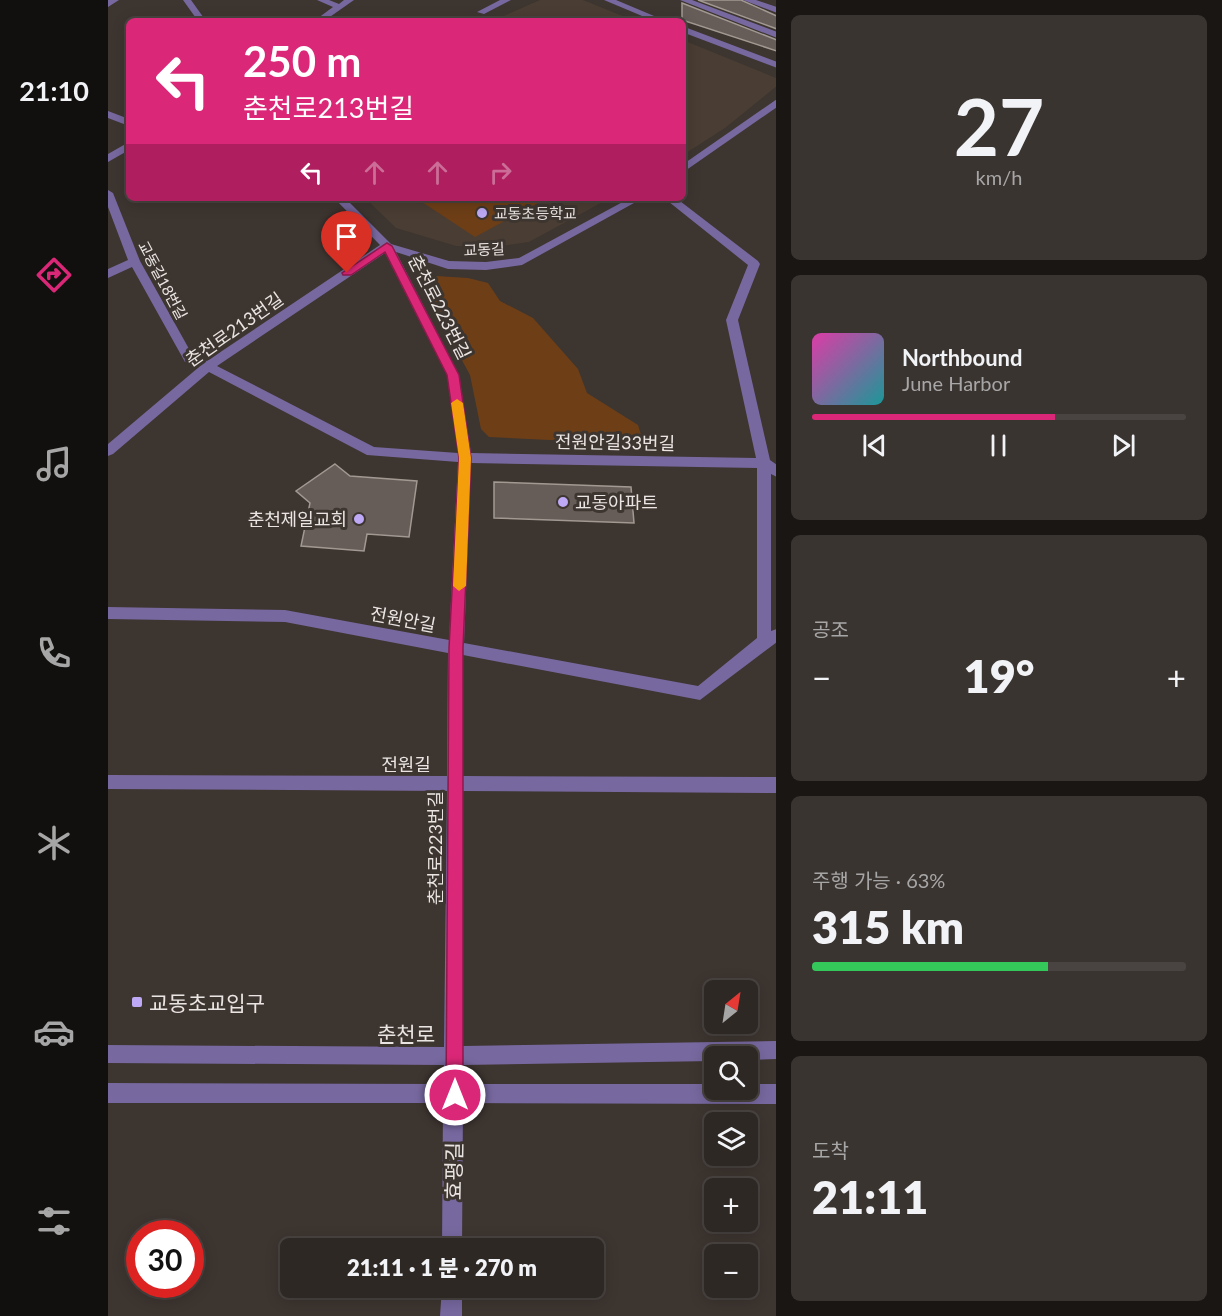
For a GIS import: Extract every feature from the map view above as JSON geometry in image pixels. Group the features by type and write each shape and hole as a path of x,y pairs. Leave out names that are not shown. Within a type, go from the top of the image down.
{"street":[{"path":"108,4 115,0"},
{"path":"187,0 200,18"},
{"path":"321,0 340,7"},
{"path":"323,18 350,0"},
{"path":"482,12 507,0"},
{"path":"610,0 655,18"},
{"path":"684,0 776,35"},
{"path":"747,0 776,10"},
{"path":"686,31 776,65"},
{"path":"686,167 776,103"},
{"path":"108,114 126,122"},
{"path":"108,159 126,147"},
{"name":"교동길18번길","path":"108,193 134,261 189,359 208,366"},
{"name":"교동길","path":"342,201 387,246 448,265 486,266 522,261 632,201"},
{"path":"673,201 754,264 732,320 764,463 770,638"},
{"name":"춘천로213번길","path":"108,451 208,366 387,246"},
{"name":"춘천로223번길","path":"387,246 453,375 465,458 456,648 455,1095"},
{"path":"108,274 134,261"},
{"path":"208,366 372,452 465,458"},
{"name":"전원안길33번길","path":"465,458 764,463"},
{"path":"764,463 776,471"},
{"name":"전원안길","path":"108,613 285,616 700,693 770,638"},
{"name":"전원길","path":"108,782 776,785"},
{"name":"춘천로","path":"108,1054 455,1056 776,1050"},
{"path":"108,1092 455,1095 776,1094"},
{"name":"효평길","path":"452,1238 455,1095"},
{"path":"451,1316 452,1298"}],"shaded area":[{"path":"540,0 583,0 628,18 499,18"},
{"path":"686,41 776,78 776,87 725,128 686,153"},
{"name":"교동초등학교","path":"368,201 604,201 529,242 494,247 456,246 396,228"},
{"path":"421,201 541,201 475,237"},
{"path":"436,276 468,278 488,283 500,301 533,318 578,369 587,393 638,425 641,435 633,444 489,437 481,429 470,375 423,289 428,280"}],"building":[{"path":"698,0 741,0 776,16 776,29"},
{"path":"682,3 776,40 776,51 686,21 686,18 682,18"},
{"name":"춘천제일교회","path":"335,464 350,476 417,481 409,537 367,534 364,551 301,546 310,503 296,491"},
{"name":"교동아파트","path":"494,482 631,487 634,523 494,518"}],"slow traffic":[{"path":"457,403 465,458 459,586"}],"place":[{"name":"교동초등학교","path":"482,213"},
{"name":"교동아파트","path":"563,502"},
{"name":"춘천제일교회","path":"359,519"},
{"name":"교동초교입구","path":"137,1002"}],"route":[{"path":"347,273 387,246 453,375 465,458 456,648 455,1095"}]}
